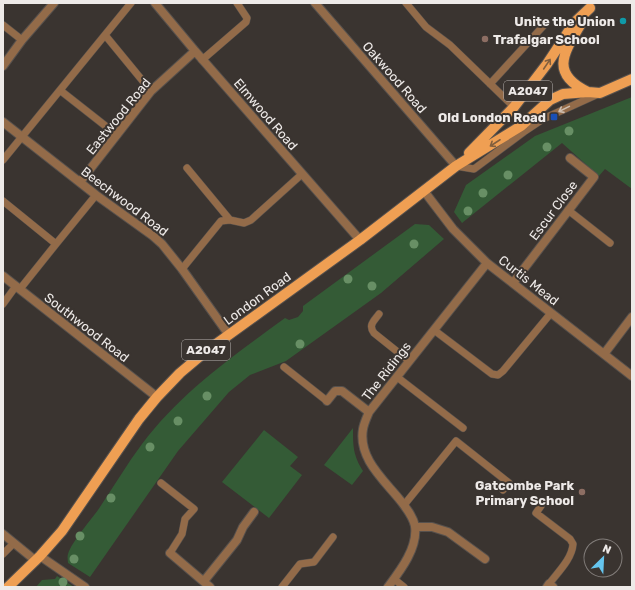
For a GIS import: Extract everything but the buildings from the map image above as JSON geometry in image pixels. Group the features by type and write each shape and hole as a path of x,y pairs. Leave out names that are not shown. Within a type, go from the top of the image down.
{"main road":[{"name":"London Road","path":"456,166 514,107 548,64 574,23 591,5"},
{"path":"591,5 566,50 563,66 565,74 577,87 588,92 600,93 632,79"},
{"name":"London Road","path":"8,587 38,559 62,531 139,418 157,397 205,352 360,240 456,166 521,126 550,100 563,94 588,92"}],"street":[{"path":"3,66 22,40 54,3"},
{"name":"Elmwood Road","path":"155,3 202,60 360,240"},
{"name":"Oakwood Road","path":"315,3 456,166"},
{"name":"Eastwood Road","path":"80,182 151,91 195,51"},
{"name":"Beechwood Road","path":"3,122 96,195 153,236 166,248 229,335"},
{"name":"Escur Close","path":"513,283 594,177 570,158"},
{"name":"Curtis Mead","path":"424,191 453,229 487,263 632,376"},
{"name":"The Ridings","path":"415,527 411,514 367,460 362,445 363,428 369,412 487,263"},
{"name":"Southwood Road","path":"3,276 157,397"},
{"path":"604,354 632,317"},
{"path":"327,401 335,391 342,391 369,412"},
{"path":"204,581 237,540 243,527 254,512"},
{"path":"388,587 410,554 415,527 432,527 448,532 485,559"},
{"path":"3,534 38,559 85,587"},
{"path":"170,553 210,587"}],"lane":[{"path":"3,160 61,91 131,3"},
{"path":"202,60 246,22 247,18 237,3"},
{"path":"406,3 426,27 450,45 514,107"},
{"path":"490,84 546,23"},
{"path":"3,25 22,40"},
{"path":"105,35 151,91"},
{"path":"61,91 117,135"},
{"path":"456,166 474,169 543,119 600,93"},
{"path":"188,168 230,220"},
{"path":"182,269 221,221 230,220 244,223 251,220 302,174"},
{"path":"3,304 56,244 96,195"},
{"path":"3,201 56,244"},
{"path":"568,210 610,243"},
{"path":"434,330 492,374 498,375 503,372 551,312"},
{"path":"379,314 371,324 371,329 409,361"},
{"path":"284,367 327,401"},
{"path":"397,377 463,428"},
{"path":"404,505 456,441 509,482 503,490"},
{"path":"161,483 194,509 185,519 182,534 170,553"},
{"path":"541,506 536,513 570,539 573,544 573,550 569,558 549,586"},
{"path":"282,587 300,564 314,562 333,537"},
{"path":"3,554 14,543"},
{"path":"394,579 404,587"}],"green space":[{"path":"632,97 632,189 605,169 599,176 562,143 462,223 454,212 466,185 535,136"},
{"path":"415,224 429,225 444,239 381,293 286,361 250,375 229,392 178,451 90,577 68,563 68,554 78,537 142,444 173,408 227,361 285,318 289,320 298,317 303,311 303,306"},
{"path":"353,428 354,450 363,471 352,485 324,465"},
{"path":"264,430 298,457 290,466 302,475 269,518 222,482"},
{"path":"57,576 74,587 36,587 42,580 55,579"}],"place":[{"name":"Unite the Union","path":"623,21"},
{"name":"Trafalgar School","path":"485,39"},
{"name":"Old London Road","path":"554,117"},
{"name":"Gatcombe Park Primary School","path":"582,492"}]}
